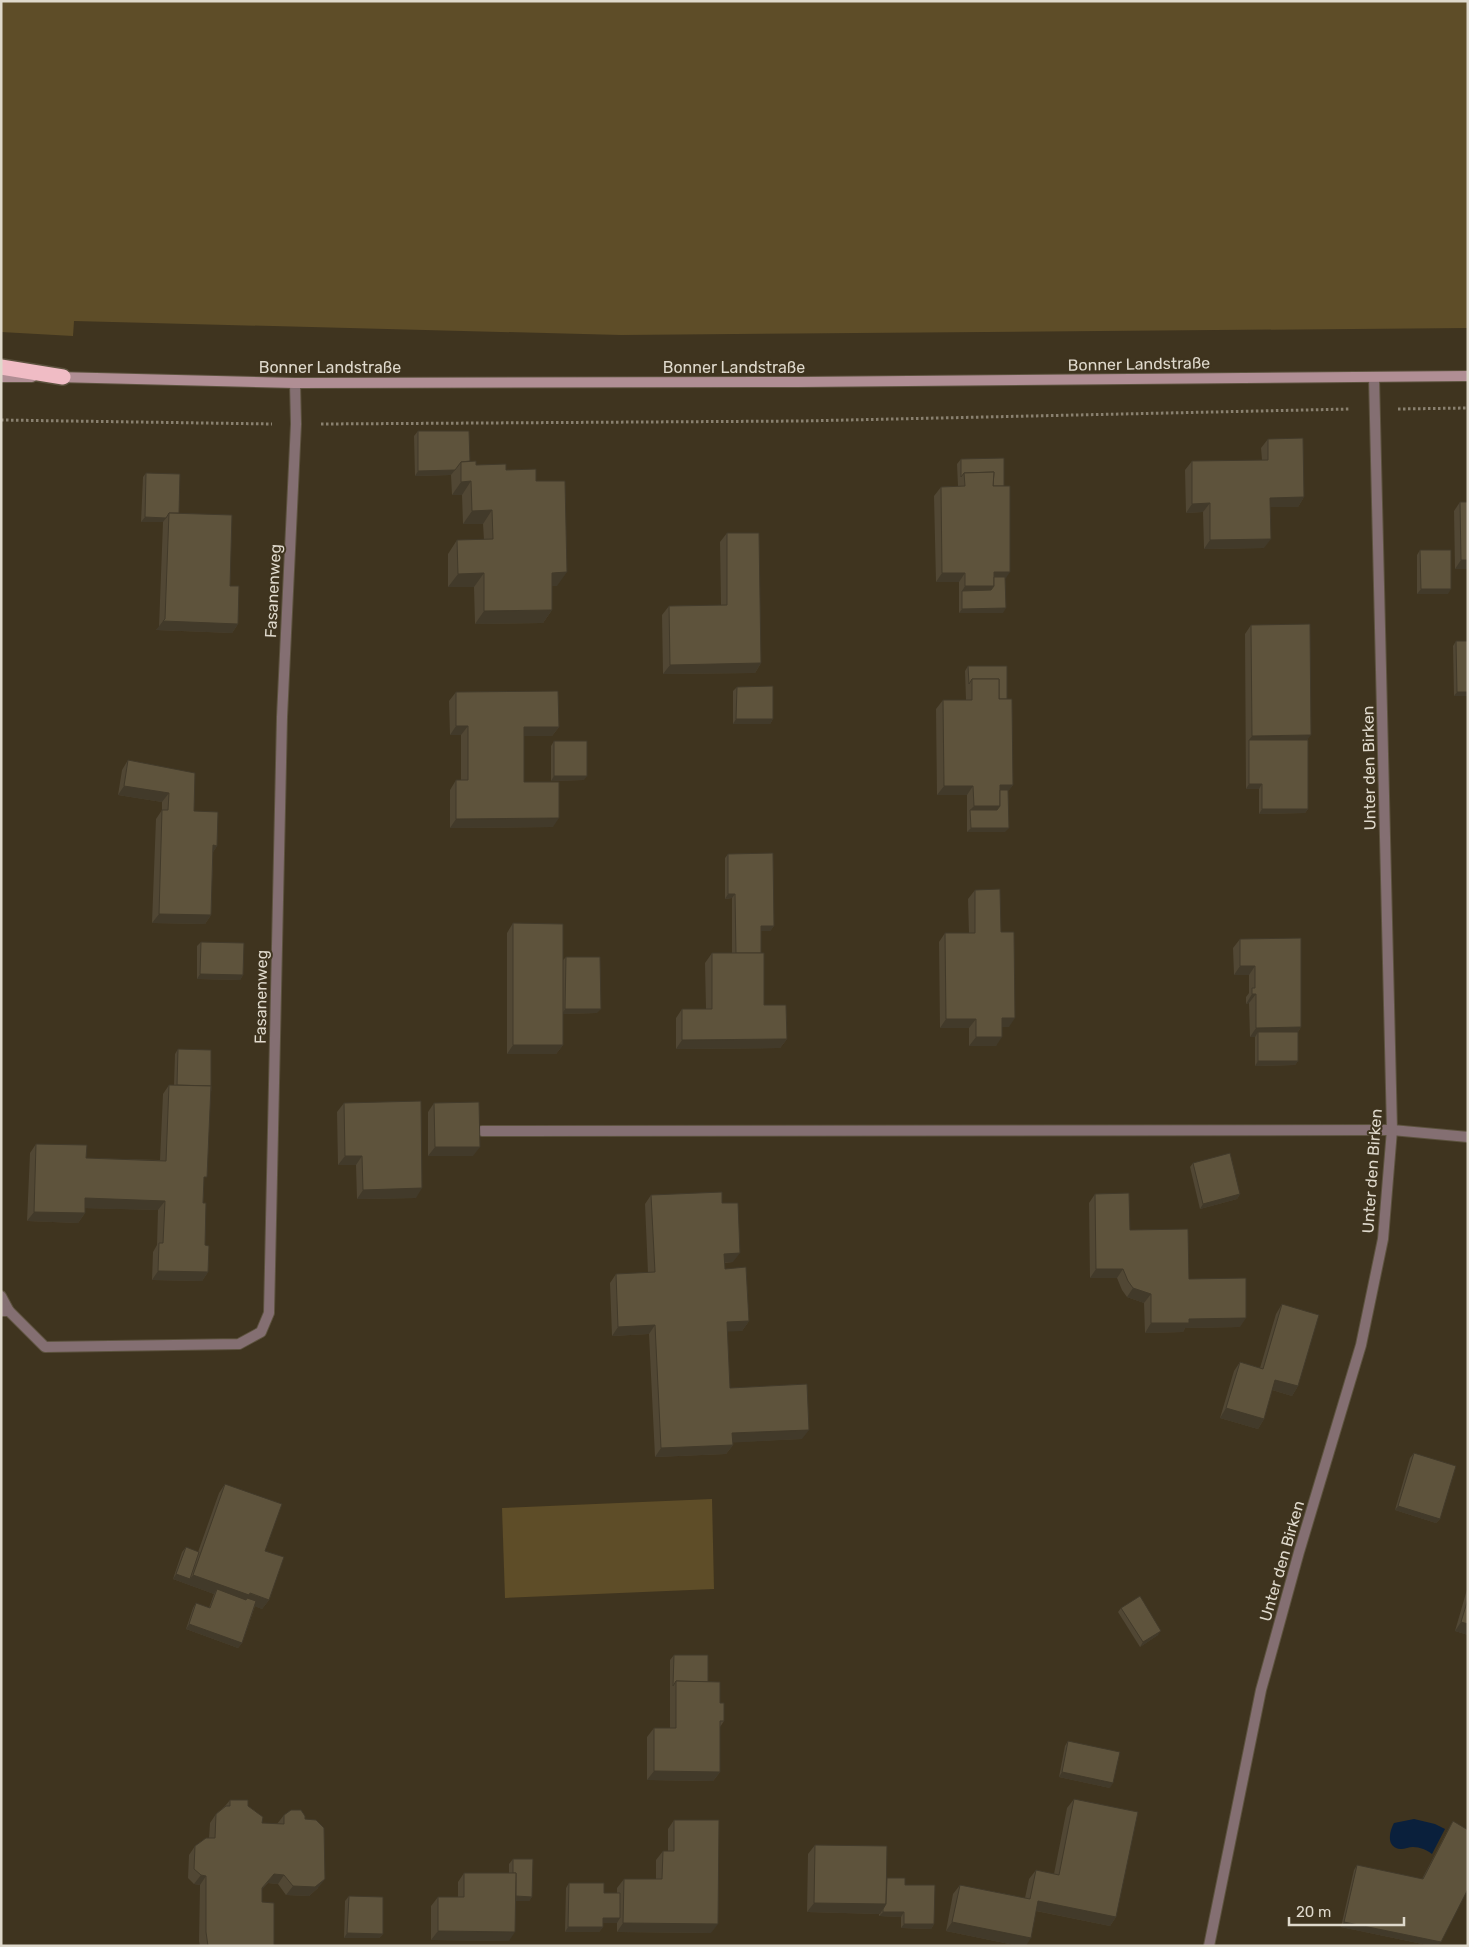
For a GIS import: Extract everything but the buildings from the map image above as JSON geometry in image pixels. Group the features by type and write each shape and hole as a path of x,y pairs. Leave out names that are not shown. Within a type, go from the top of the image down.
{"highway":[{"path":"1,366 63,377"}],"main road":[{"name":"Bonner Landstraße","path":"1,377 295,383 799,382 1468,376"}],"street":[{"name":"Unter den Birken","path":"1209,1946 1261,1690 1299,1552 1361,1345 1383,1239 1392,1130 1374,376"},
{"name":"Fasanenweg","path":"1,1296 5,1311 45,1347 239,1344 261,1332 269,1313 282,717 296,424 295,383"},
{"path":"482,1131 1392,1130 1468,1137"}],"path":[{"path":"1,420 296,424 812,420 1468,408"}],"shaded area":[{"path":"1,1 1468,1 1468,328 621,335 74,321 73,336 1,332"},
{"path":"712,1499 714,1589 505,1598 502,1508"}],"water":[{"path":"1414,1819 1435,1824 1445,1829 1432,1854 1426,1850 1412,1847 1396,1848 1391,1843 1390,1835 1394,1823"}]}
